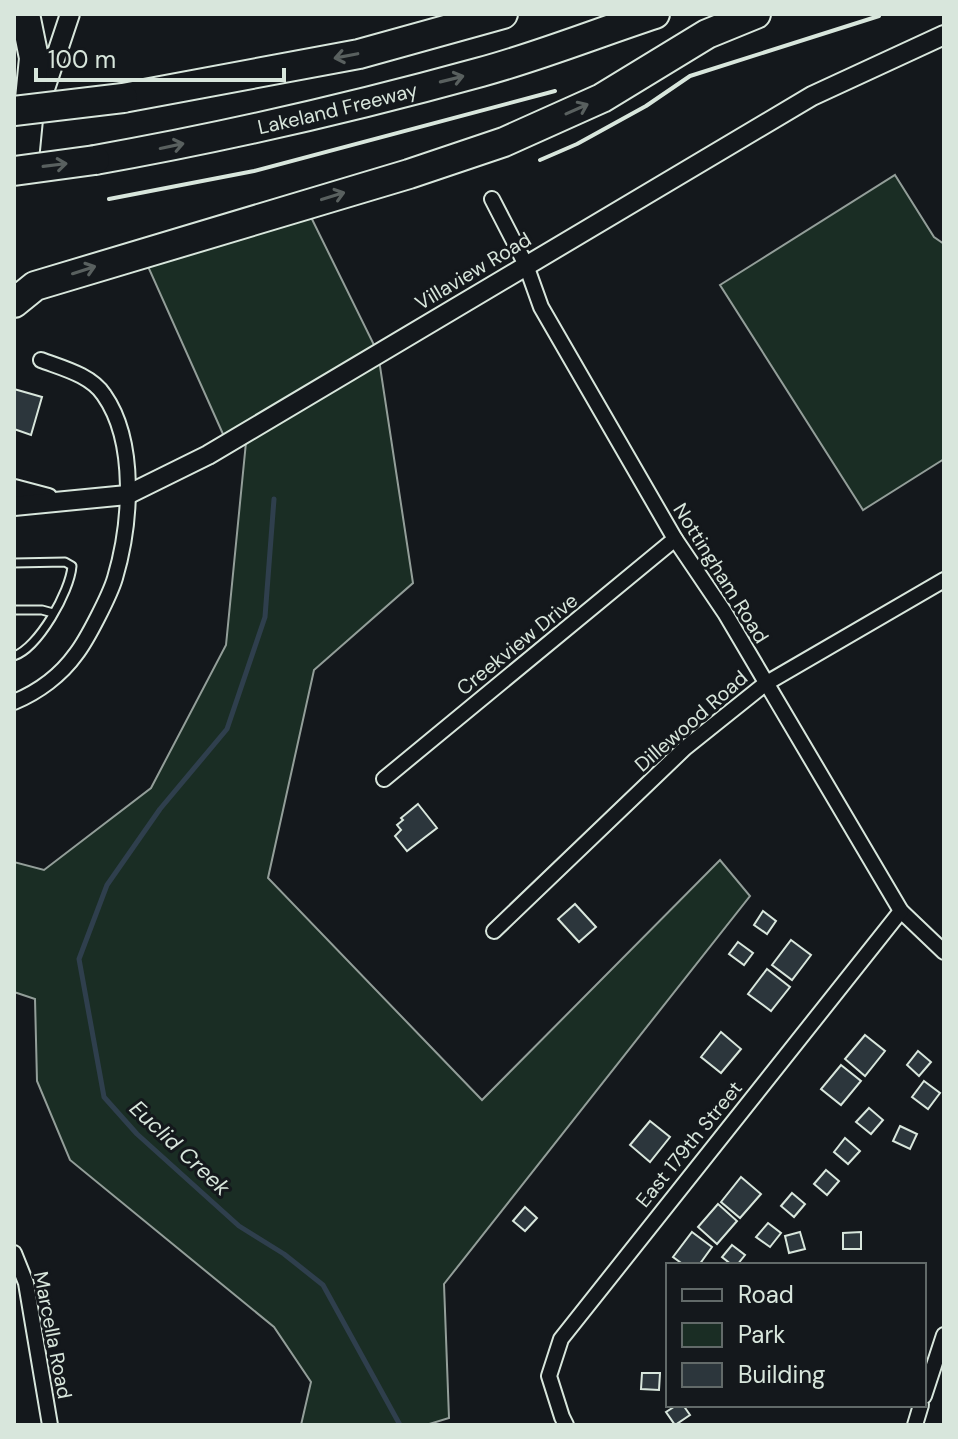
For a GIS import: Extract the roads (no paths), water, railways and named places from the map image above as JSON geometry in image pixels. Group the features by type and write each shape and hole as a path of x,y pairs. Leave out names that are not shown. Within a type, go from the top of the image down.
{"highway":[{"path":"19,160 34,58 25,14"},
{"path":"14,111 123,98 359,54 503,14"},
{"name":"Lakeland Freeway","path":"19,160 95,160 164,148 340,108 470,75 655,14"},
{"path":"14,303 35,286 504,142 602,98 707,34 756,14"}],"street":[{"path":"14,188 19,160 70,14"},
{"name":"Villaview Road","path":"14,506 127,495 208,455 812,96 944,35"},
{"name":"Nottingham Road","path":"492,199 526,265 541,307 675,539 725,613 901,911 944,952"},
{"path":"14,702 52,680 77,654 115,581 127,495 126,449 120,424 103,392 77,373 41,360"},
{"path":"14,489 63,501"},
{"name":"Creekview Drive","path":"384,779 675,539"},
{"name":"Dillewood Road","path":"494,931 685,748 765,684 944,580"},
{"name":"East 179th Street","path":"564,1421 549,1376 561,1339 901,911"},
{"name":"Marcella Road","path":"14,1253 26,1283 50,1425"},
{"path":"926,1390 944,1335"}],"lane":[{"path":"14,563 70,564 72,574 41,634 14,656"},
{"path":"14,610 53,613"}],"waterway":[{"name":"Euclid Creek","path":"274,499 265,617 227,729 160,809 107,885 79,959 104,1097 137,1134 239,1226 284,1254 323,1285 400,1425"}]}
